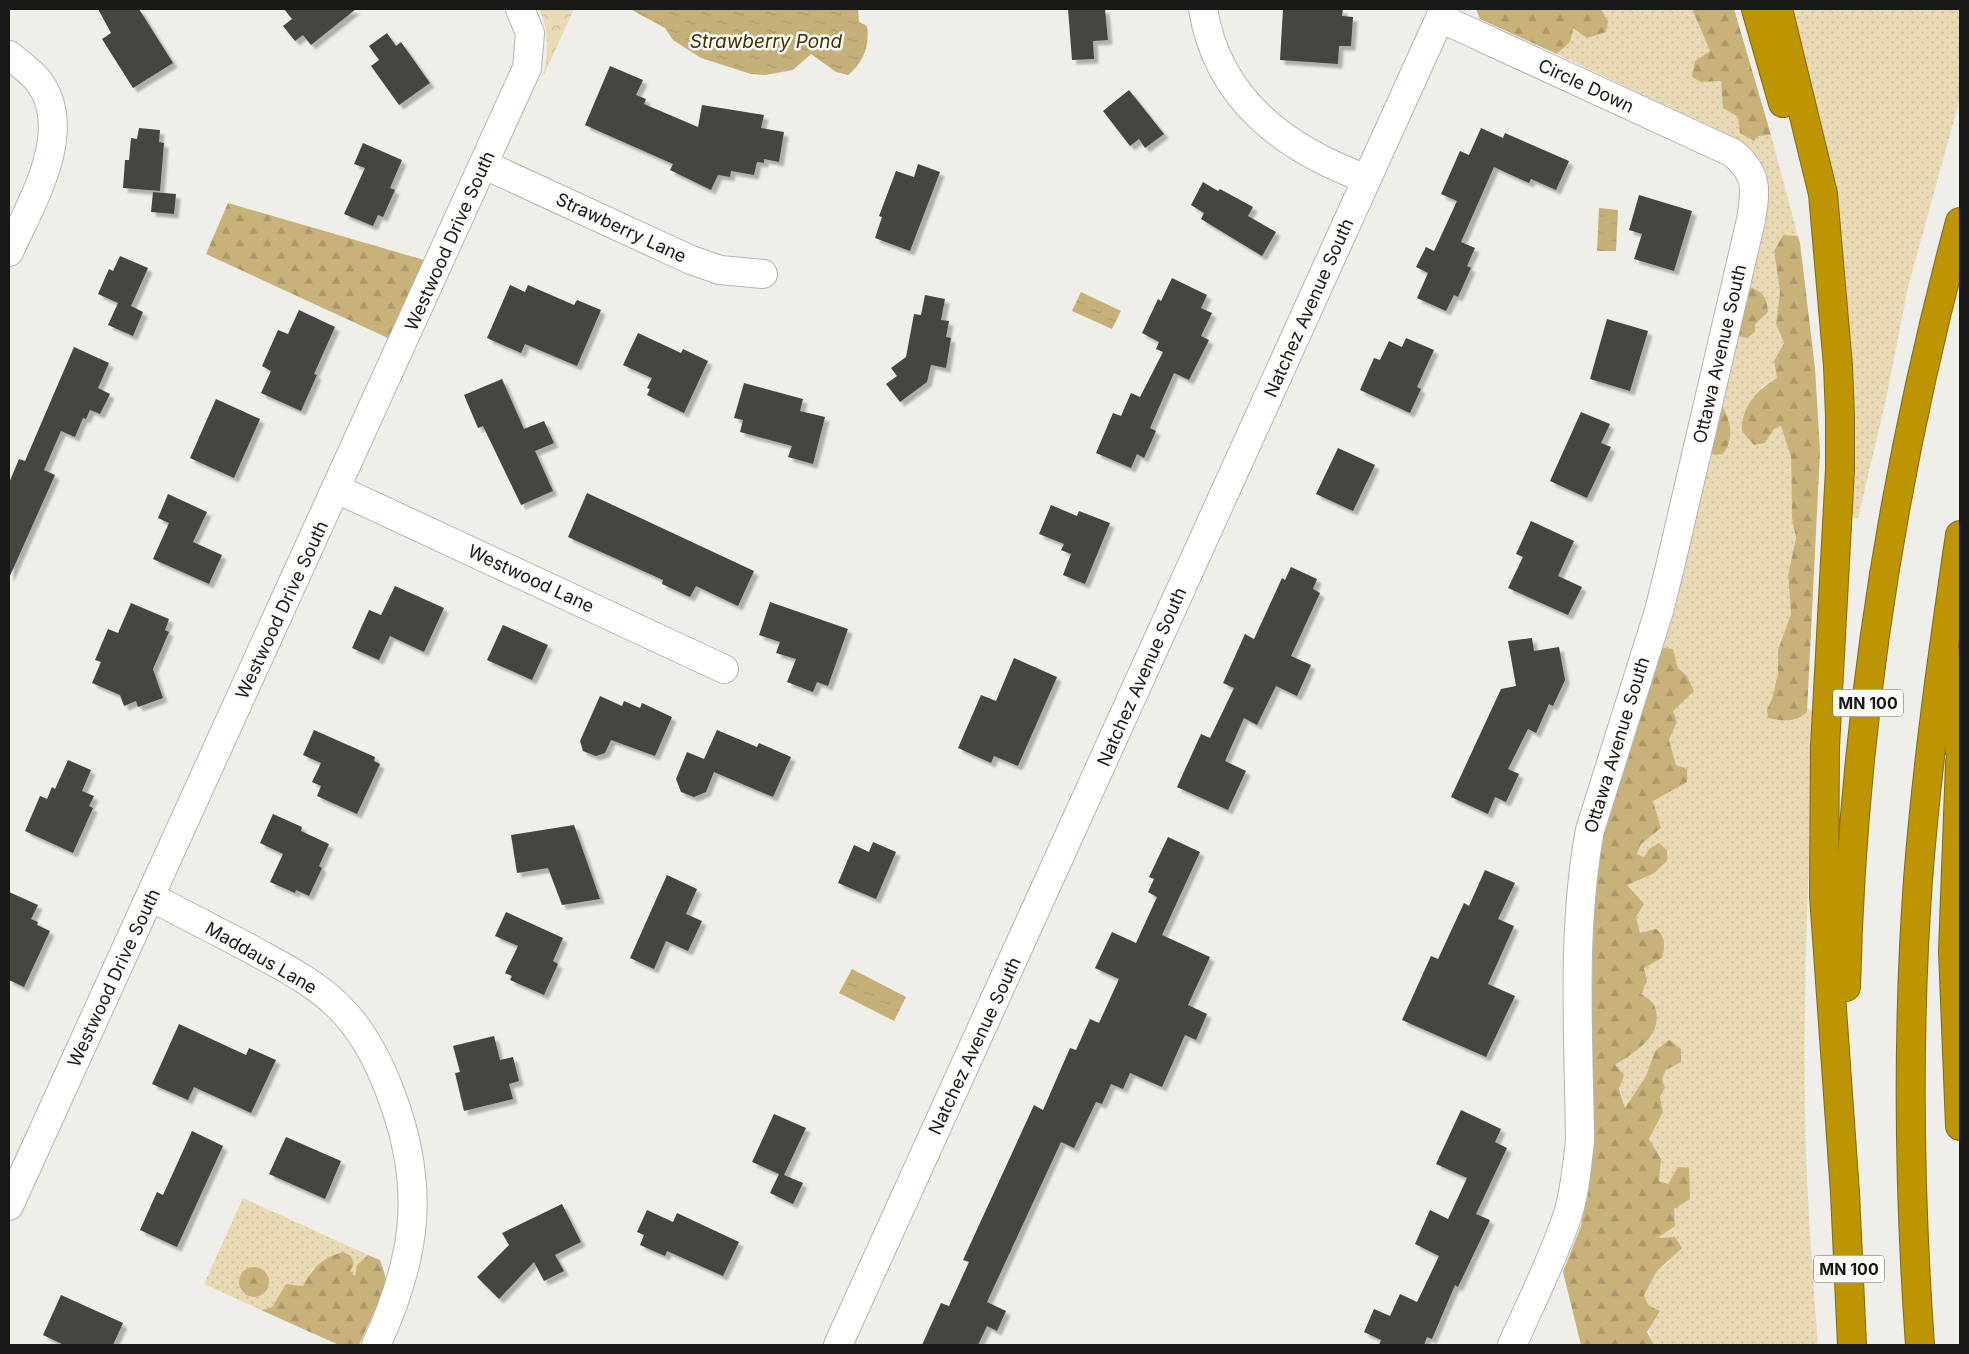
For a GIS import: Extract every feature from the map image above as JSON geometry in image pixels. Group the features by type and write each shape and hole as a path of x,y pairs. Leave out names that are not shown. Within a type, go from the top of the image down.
{"highway":[{"path":"1756,9 1806,182 1833,292"},
{"path":"1778,9 1823,194 1833,292 1840,425 1825,747 1824,896 1845,1193"},
{"name":"MN 100","path":"1852,1345 1845,1193 1843,1078 1846,964 1854,839 1881,601 1910,434 1960,222"},
{"path":"1920,1345 1912,1172 1914,954 1924,812 1948,613 1960,536"},
{"path":"1948,613 1960,751"},
{"path":"1960,762 1954,951 1960,1126"}],"street":[{"name":"Westwood Drive South","path":"9,1206 485,165 527,68 530,33 520,9"},
{"path":"1203,9 1213,48 1224,70 1251,109 1267,124 1300,149 1367,179"},
{"name":"Natchez Avenue South","path":"838,1345 1442,14"},
{"name":"Circle Down","path":"1442,14 1733,153"},
{"path":"9,55 40,83 51,105 53,129 51,149 44,173 9,252"},
{"name":"Ottawa Avenue South","path":"1512,1345 1552,1257 1567,1216 1577,1172 1580,1141 1578,939 1583,866 1595,811 1659,611 1751,220 1755,182 1745,163 1733,153"},
{"name":"Strawberry Lane","path":"485,165 691,260 720,270 763,274"},
{"name":"Westwood Lane","path":"337,489 724,669"},
{"name":"Maddaus Lane","path":"151,897 279,964 315,986 338,1005 359,1030 374,1054 402,1126 413,1183 411,1240 401,1285 376,1345"}],"green space":[{"path":"539,9 574,9 543,77 547,43 545,25"},
{"path":"1476,9 1601,9 1608,21 1606,32 1587,38 1573,28 1570,42 1557,54 1480,19"},
{"path":"1601,9 1692,9 1710,51 1701,82 1721,81 1723,108 1738,117 1758,136 1771,135 1798,236 1783,235 1774,251 1780,292 1776,324 1784,343 1774,361 1777,378 1761,387 1765,443 1774,429 1781,426 1791,457 1792,518 1796,538 1788,575 1791,614 1778,650 1778,673 1772,699 1767,709 1807,712 1807,708 1816,713 1807,912 1805,1061 1808,1199 1818,1345 1654,1345 1648,1326 1644,1295 1657,1271 1670,1261 1656,1238 1674,1209 1678,1167 1668,1184 1659,1181 1660,1159 1649,1139 1663,1112 1660,1097 1665,1088 1662,1079 1666,1070 1655,1051 1646,1076 1625,1109 1615,1065 1645,1043 1655,1028 1657,1020 1654,1004 1640,994 1644,968 1662,958 1640,933 1627,885 1653,874 1649,849 1644,857 1637,854 1641,844 1661,828 1653,801 1676,765 1669,740 1677,722 1673,712 1687,676 1678,668 1673,649 1658,647 1709,452 1730,443 1731,430 1721,403 1737,336 1768,312 1767,302 1763,295 1758,290 1749,287 1762,231 1768,188 1766,172 1761,162 1744,143 1557,54 1570,42 1572,28 1604,10"},
{"path":"1692,9 1734,9 1771,135 1758,136 1754,141 1740,133 1738,117 1723,108 1721,81 1701,82 1692,77 1695,61 1710,51"},
{"path":"1788,9 1960,9 1960,98 1908,287 1885,404 1858,518 1848,517 1852,370 1841,239 1833,196"},
{"path":"228,203 424,260 388,338 206,254"},
{"path":"1783,235 1798,236 1800,243 1815,368 1820,452 1807,712 1793,720 1768,718 1767,709 1772,699 1778,673 1778,650 1791,614 1788,575 1796,538 1792,518 1791,457 1781,426 1774,429 1765,443 1754,445 1742,431 1742,422 1747,407 1763,388 1777,378 1774,361 1784,343 1776,324 1780,292 1774,251"},
{"path":"1749,287 1758,290 1763,295 1767,302 1768,312 1755,324 1755,332 1747,338 1737,336"},
{"path":"1721,403 1729,422 1730,435 1723,454 1715,455 1709,452"},
{"path":"1658,647 1673,649 1678,668 1687,676 1694,691 1673,711 1677,722 1669,740 1676,765 1687,769 1687,782 1653,801 1661,828 1641,844 1637,854 1644,857 1649,849 1659,843 1667,850 1667,861 1653,874 1627,885 1644,904 1636,917 1640,933 1656,929 1662,935 1664,946 1662,958 1644,968 1647,981 1641,994 1654,1004 1657,1020 1655,1028 1645,1043 1615,1065 1624,1075 1619,1089 1625,1108 1646,1076 1655,1051 1669,1040 1681,1049 1681,1062 1666,1070 1662,1079 1665,1088 1660,1097 1663,1112 1649,1139 1661,1159 1659,1181 1668,1184 1678,1167 1689,1168 1690,1199 1674,1209 1675,1226 1657,1238 1675,1237 1682,1248 1657,1271 1644,1295 1648,1305 1660,1311 1647,1332 1654,1345 1581,1345 1563,1272 1581,1226 1592,1155 1591,1028 1595,879 1603,828"},
{"path":"243,1198 368,1255 357,1265 355,1276 349,1271 313,1268 303,1286 286,1284 272,1307 261,1310 204,1284","holes":["250,1268 268,1280 264,1293 254,1297 242,1292 239,1285 241,1275"]},
{"path":"343,1252 351,1256 354,1264 350,1271 355,1276 357,1265 368,1255 380,1260 385,1275 386,1286 359,1345 339,1345 261,1310 272,1307 286,1284 303,1286 319,1264 329,1257"},
{"path":"254,1267 260,1268 268,1276 268,1288 260,1296 254,1297 248,1296 240,1288 239,1282 240,1276 248,1268"}],"water":[{"name":"Strawberry Pond","path":"630,9 858,9 859,22 867,26 868,33 864,54 858,65 848,75 836,72 811,54 793,70 765,75 751,74 701,58 673,40 665,28"},
{"path":"1599,208 1618,210 1616,251 1597,251"},
{"path":"1081,292 1121,311 1112,329 1072,311"},
{"path":"852,969 906,997 894,1021 839,993"}],"building":[{"path":"98,9 139,9 173,63 133,88 102,39 111,33"},
{"path":"284,9 356,9 311,45 303,35 295,41 283,26 292,19"},
{"path":"1068,9 1105,9 1108,40 1093,41 1094,59 1072,60"},
{"path":"1283,9 1343,9 1342,16 1353,17 1351,46 1339,46 1338,64 1280,60"},
{"path":"387,33 396,46 401,42 430,83 399,105 371,66 379,60 369,46"},
{"path":"610,66 643,80 636,95 646,99 644,104 698,127 702,105 764,115 761,128 784,132 779,162 764,159 764,163 757,162 754,175 731,171 730,177 718,175 711,190 670,170 673,164 585,125"},
{"path":"1129,90 1164,134 1145,148 1139,139 1130,146 1103,111"},
{"path":"139,128 160,130 159,142 164,143 160,191 123,188 125,160 129,160 131,138 137,139"},
{"path":"1481,128 1503,138 1505,133 1569,161 1556,190 1531,179 1529,183 1494,167 1461,242 1475,248 1467,266 1471,268 1458,297 1454,295 1446,311 1417,298 1428,273 1416,267 1426,247 1434,251 1457,201 1441,194 1460,151 1469,155"},
{"path":"363,143 402,160 390,188 395,190 383,217 378,215 373,226 344,214 365,168 354,164"},
{"path":"918,164 940,172 910,251 875,238 882,217 879,216 896,171 914,177"},
{"path":"1203,182 1253,207 1248,216 1276,232 1262,256 1201,219 1204,213 1191,205"},
{"path":"153,192 176,194 174,214 151,212"},
{"path":"1639,195 1692,211 1674,271 1634,259 1642,234 1629,230"},
{"path":"120,256 148,268 131,306 143,312 133,336 108,325 118,303 98,294 109,269 113,271"},
{"path":"1172,278 1207,295 1201,308 1212,313 1201,336 1209,340 1189,380 1174,373 1150,428 1156,431 1144,458 1137,454 1131,468 1096,453 1113,413 1121,416 1131,393 1140,397 1163,352 1156,349 1159,342 1142,333 1158,299 1161,301"},
{"path":"510,285 525,292 528,285 574,305 577,300 601,310 577,366 525,344 521,353 487,338"},
{"path":"925,295 945,299 941,320 949,321 946,337 951,338 946,368 931,365 927,382 900,402 886,384 897,376 891,368 906,357 914,314 921,315"},
{"path":"299,310 335,327 314,374 317,375 301,411 261,393 271,371 262,366 278,330 288,334"},
{"path":"1607,319 1648,331 1630,391 1590,379"},
{"path":"638,333 681,353 683,349 708,361 684,413 647,395 650,389 647,388 652,378 623,365"},
{"path":"1406,338 1434,350 1417,387 1421,389 1410,413 1360,390 1374,358 1380,360 1389,341 1402,347"},
{"path":"74,347 109,363 98,388 110,394 100,414 90,410 86,419 83,418 75,437 61,431 44,470 55,475 9,578 9,483 19,459 25,461"},
{"path":"502,379 524,429 544,421 554,443 535,451 553,491 521,505 483,426 478,428 464,395"},
{"path":"744,383 803,399 800,411 825,417 813,464 788,457 792,446 740,432 743,420 734,418"},
{"path":"216,399 260,419 234,478 190,458"},
{"path":"1581,412 1610,424 1601,443 1611,447 1587,498 1550,481"},
{"path":"1338,448 1375,465 1353,511 1316,494"},
{"path":"587,493 754,571 738,606 696,586 690,597 662,584 663,580 568,537"},
{"path":"168,494 207,512 193,542 222,555 209,584 153,559 169,523 158,518"},
{"path":"1051,505 1077,516 1079,511 1110,523 1085,584 1063,575 1071,554 1061,550 1064,544 1039,534"},
{"path":"1531,521 1574,541 1558,576 1582,587 1568,615 1508,588 1523,557 1516,554"},
{"path":"1291,567 1317,579 1313,589 1320,593 1291,656 1311,665 1297,696 1276,686 1257,725 1244,718 1225,761 1246,771 1228,810 1177,787 1201,734 1210,738 1234,688 1223,683 1245,634 1254,639 1282,578 1285,580"},
{"path":"395,586 444,608 424,652 390,636 379,660 352,648 369,610 381,615"},
{"path":"770,602 848,629 828,686 817,682 813,692 787,682 796,659 776,653 780,642 759,635"},
{"path":"131,603 169,619 165,630 169,632 153,669 163,698 138,707 136,701 124,706 120,695 92,683 101,662 95,660 108,629 118,633"},
{"path":"503,625 548,645 532,680 487,660"},
{"path":"1532,638 1534,651 1559,647 1565,680 1553,706 1549,704 1536,733 1528,729 1508,769 1519,774 1506,802 1495,797 1488,814 1451,797 1501,689 1516,686 1508,641"},
{"path":"1014,658 1057,677 1018,766 994,756 991,763 958,748 981,695 996,701"},
{"path":"600,696 622,706 624,701 640,708 642,703 672,717 655,756 611,740 605,753 596,756 583,751 580,741"},
{"path":"314,730 375,757 374,761 380,764 357,814 317,796 321,786 312,782 321,763 303,755"},
{"path":"717,730 757,747 759,743 791,757 773,797 714,772 706,792 694,797 681,792 676,779 687,752 704,759"},
{"path":"68,760 91,770 82,791 94,796 89,806 93,808 73,853 25,831 40,796 47,799 52,787 55,789"},
{"path":"273,814 302,827 301,831 329,844 319,866 322,868 309,896 296,890 295,893 270,882 283,854 260,843"},
{"path":"574,825 600,899 562,905 548,868 517,873 511,835"},
{"path":"1168,837 1200,852 1162,935 1210,957 1188,1005 1207,1014 1196,1040 1185,1035 1162,1087 1130,1073 1123,1089 1111,1084 1102,1104 1096,1102 1074,1148 1061,1142 987,1302 1006,1311 997,1331 987,1326 978,1345 922,1345 941,1303 949,1306 969,1262 963,1260 1034,1105 1043,1110 1070,1048 1076,1050 1090,1019 1099,1023 1119,979 1095,968 1112,932 1136,943 1157,897 1148,892 1154,879 1149,877"},
{"path":"873,842 896,852 876,899 838,883 854,845 869,852"},
{"path":"1485,870 1515,883 1498,919 1514,926 1488,984 1515,996 1486,1057 1402,1020 1431,956 1438,959 1464,903 1469,906"},
{"path":"667,875 697,889 686,914 702,921 688,951 666,941 654,969 630,958"},
{"path":"9,892 38,905 31,919 38,922 37,925 50,931 24,987 9,980"},
{"path":"506,912 563,938 553,961 558,964 544,995 510,980 512,976 505,973 518,946 495,936"},
{"path":"179,1024 246,1055 249,1048 276,1060 251,1113 194,1087 188,1100 152,1084"},
{"path":"494,1036 500,1060 513,1057 519,1081 509,1084 513,1099 464,1111 455,1073 460,1072 453,1046"},
{"path":"1461,1110 1501,1129 1495,1142 1507,1148 1476,1214 1490,1220 1458,1287 1455,1285 1432,1339 1427,1337 1424,1345 1379,1345 1381,1340 1364,1332 1374,1309 1390,1316 1400,1294 1417,1302 1439,1256 1415,1244 1430,1210 1448,1219 1467,1178 1436,1164"},
{"path":"774,1114 806,1128 784,1175 803,1183 793,1204 770,1193 779,1174 752,1162"},
{"path":"192,1131 223,1146 177,1247 140,1230 157,1192 163,1195"},
{"path":"286,1137 341,1161 325,1199 269,1174"},
{"path":"562,1204 581,1242 555,1255 564,1271 544,1281 534,1262 499,1299 477,1277 509,1245 502,1233"},
{"path":"647,1210 673,1222 677,1213 739,1242 723,1276 667,1251 665,1256 640,1245 644,1235 637,1232"},
{"path":"61,1295 123,1323 113,1345 64,1345 43,1335"}]}
